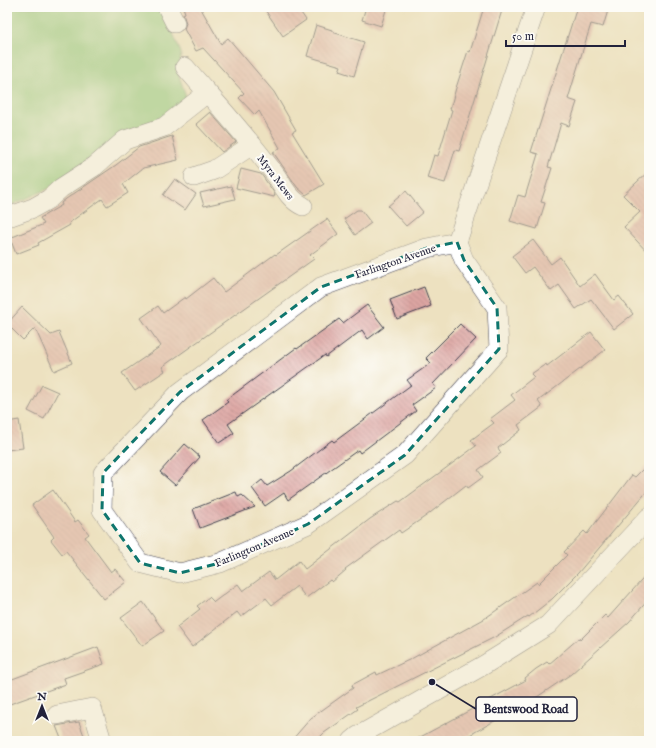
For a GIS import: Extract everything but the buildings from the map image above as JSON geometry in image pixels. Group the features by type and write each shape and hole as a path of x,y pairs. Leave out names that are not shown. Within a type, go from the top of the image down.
{"street":[{"path":"457,242 536,7"},
{"name":"Myra Mews","path":"185,67 252,144 293,200 303,206"},
{"path":"7,214 11,216 33,208 49,199 60,188 95,166 125,140 164,127 207,93"},
{"name":"Myra Mews","path":"194,178 214,170 252,144"},
{"name":"Farlington Avenue","path":"457,242 464,260 497,308 499,349 405,455 308,524 220,563 180,573 140,562 102,510 103,473 180,392 321,287 427,248 457,242"},
{"path":"352,741 358,736 484,665 548,625 649,517"},
{"path":"57,715 92,708 102,741"}],"highlighted area":[{"path":"457,242 464,260 497,308 499,349 405,455 308,524 220,563 180,573 140,563 102,510 103,473 180,392 321,287 427,248"}],"green space":[{"path":"7,7 66,7 68,9 74,7 159,7 170,26 181,53 179,76 186,96 172,113 122,135 48,189 7,207"}],"place":[{"name":"Bentswood Road","path":"432,682"}]}
